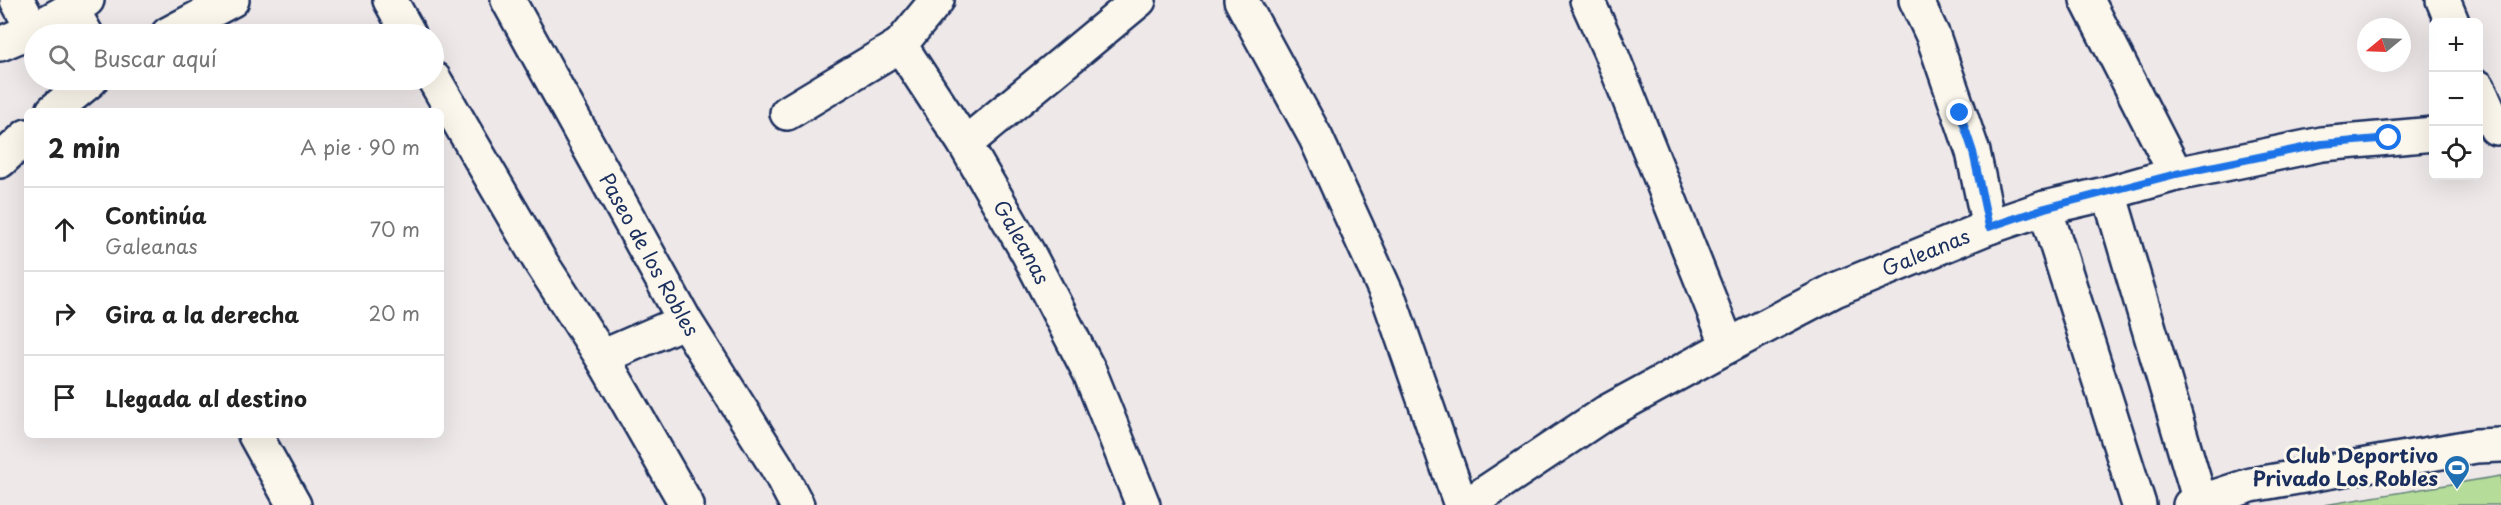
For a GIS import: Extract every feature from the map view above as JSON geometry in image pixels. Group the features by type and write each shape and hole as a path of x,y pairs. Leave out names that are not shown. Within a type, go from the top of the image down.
{"street":[{"path":"17,0 30,24"},
{"path":"187,24 232,0"},
{"path":"390,0 403,24"},
{"name":"Paseo de los Robles","path":"508,0 685,321 798,505"},
{"path":"787,113 900,45 937,0"},
{"path":"965,144 1138,0"},
{"path":"1241,0 1316,138 1390,301 1461,505"},
{"path":"1587,0 1610,51 1728,346"},
{"path":"1916,0 1933,36 1973,152 1989,227"},
{"path":"2087,0 2176,174"},
{"path":"2443,0 2450,18"},
{"path":"51,24 82,14"},
{"path":"0,44 24,34"},
{"name":"Galeanas","path":"900,45 965,144 1028,253 1090,373 1143,505"},
{"path":"440,90 540,261 602,357 687,505"},
{"path":"2483,102 2492,129"},
{"name":"Galeanas","path":"1467,505 1605,413 1728,346 1835,290 1989,227 2045,208 2176,174 2322,144 2429,134"},
{"path":"0,161 24,139"},
{"path":"2109,193 2195,503 2251,485 2476,446 2501,446"},
{"path":"2045,208 2139,505"},
{"path":"602,357 685,321"},
{"path":"257,438 294,505"}],"green space":[{"name":"Club Deportivo Privado Los Robles","path":"2501,476 2501,505 2324,505"}],"place":[{"name":"Club Deportivo Privado Los Robles","path":"2457,491"}],"route":[{"path":"1960,113 1973,152 1989,227 2045,208 2176,174 2322,144 2389,138"}]}
